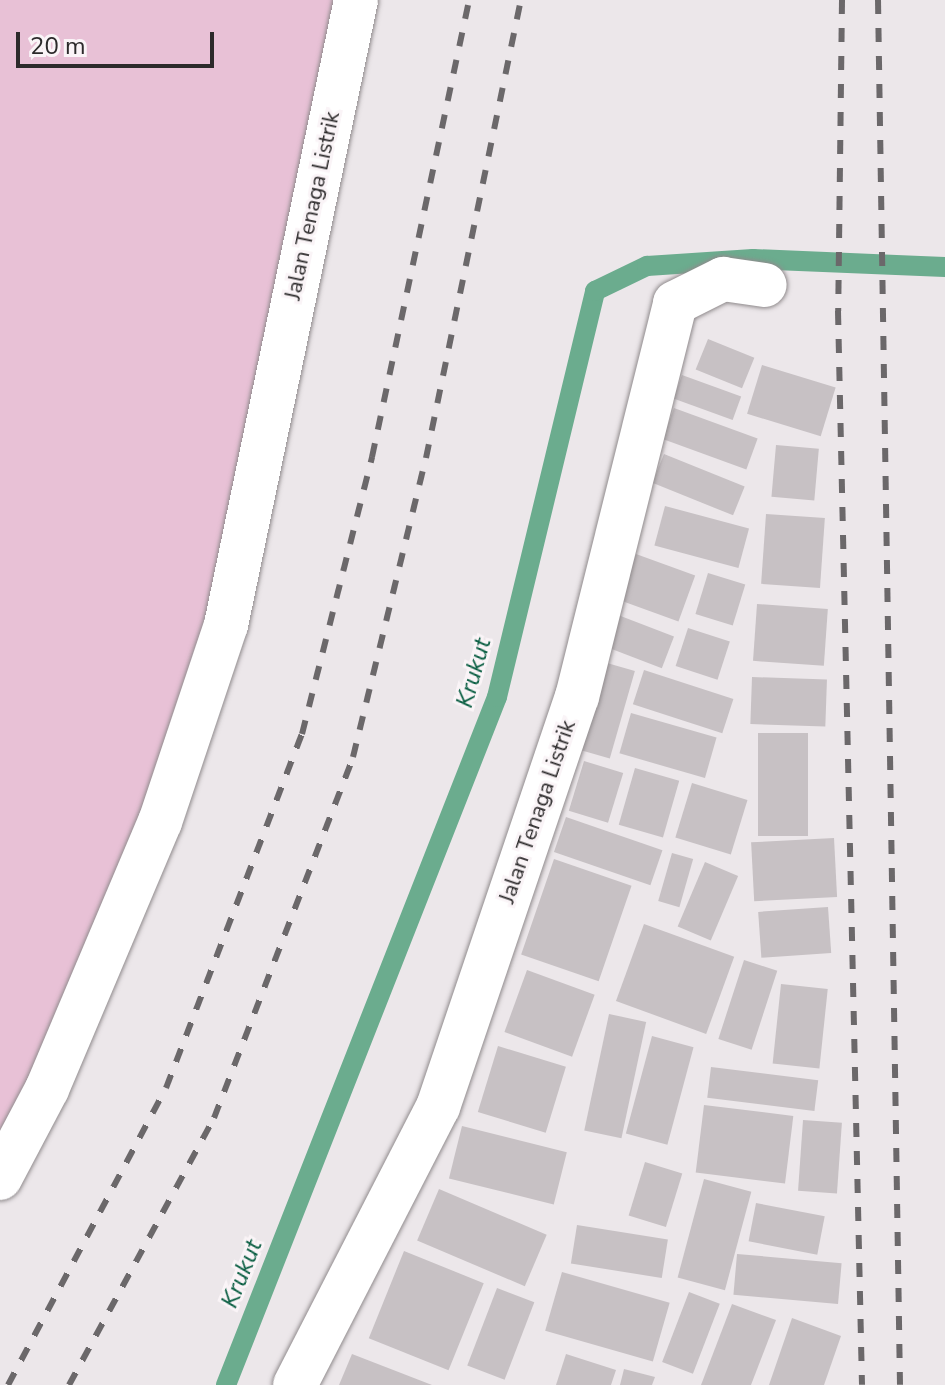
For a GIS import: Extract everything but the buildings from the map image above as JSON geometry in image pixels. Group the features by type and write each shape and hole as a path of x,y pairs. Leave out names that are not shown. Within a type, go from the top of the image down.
{"street":[{"name":"Jalan Tenaga Listrik","path":"0,1178 47,1089 160,822 226,625 356,0"},
{"name":"Jalan Tenaga Listrik","path":"295,1385 438,1107 577,697 675,303 723,279 765,285"}],"shaded area":[{"path":"0,0 358,0 272,498 0,1192"}],"waterway":[{"name":"Krukut","path":"226,1385 497,697 595,291 647,266 753,259 945,267"}],"railway":[{"path":"8,1385 166,1088 302,734 372,457 469,0"},
{"path":"69,1385 214,1118 353,757 426,458 521,0"},
{"path":"842,0 838,311 862,1385"},
{"path":"878,0 900,1385"}]}
